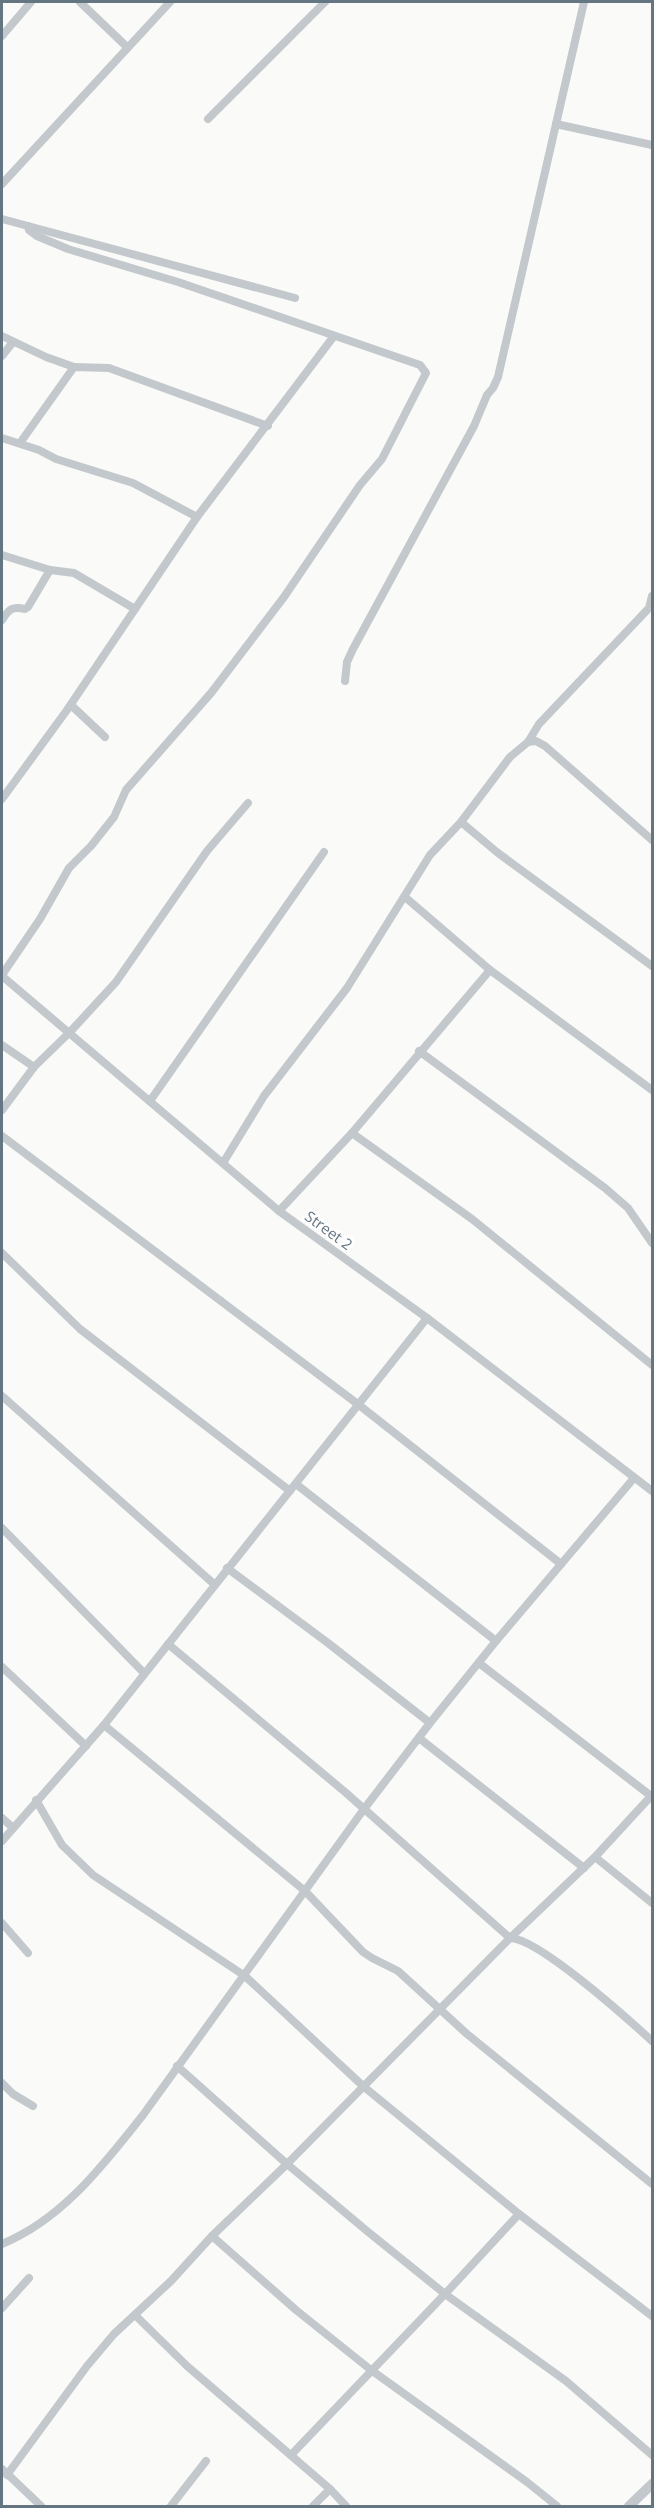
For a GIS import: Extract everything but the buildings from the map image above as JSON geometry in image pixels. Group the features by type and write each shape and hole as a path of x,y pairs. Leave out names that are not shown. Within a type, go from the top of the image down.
{"street":[{"path":"2,36 31,2"},
{"path":"80,2 127,47"},
{"path":"2,184 170,2"},
{"path":"208,119 325,2"},
{"path":"345,681 347,662 353,649 474,426 487,395 494,388 498,377 584,2"},
{"path":"556,124 652,145"},
{"path":"2,219 295,298"},
{"path":"2,975 40,919 69,868 91,846 114,817 126,790 211,693 284,597 360,485 382,459 425,377 425,369 420,365 178,282 68,249 36,236 28,226"},
{"path":"2,336 74,367 109,368 268,426"},
{"path":"2,799 71,705 216,490 268,426 334,336"},
{"path":"2,356 13,342"},
{"path":"20,443 74,367"},
{"path":"2,438 20,443 56,459 132,483 197,517"},
{"path":"2,555 50,570 74,573 135,609"},
{"path":"2,620 9,609 15,606 25,609 28,607 50,570"},
{"path":"223,1163 264,1096 346,987 405,897 417,872 461,822 496,773 528,742 539,724 649,608 652,596"},
{"path":"71,705 105,737"},
{"path":"528,742 536,741 545,746 652,840"},
{"path":"2,1110 34,1067 116,982 207,851 248,804"},
{"path":"461,822 498,853 652,966"},
{"path":"150,1101 324,852"},
{"path":"405,897 490,970 652,1090"},
{"path":"279,1211 352,1132 490,970"},
{"name":"Street 2","path":"2,975 279,1211 427,1318 652,1491"},
{"path":"2,1046 34,1067"},
{"path":"419,1051 605,1188 628,1208 652,1243"},
{"path":"352,1132 485,1228 652,1365"},
{"path":"2,1136 359,1405 561,1564"},
{"path":"2,1253 80,1329 496,1641"},
{"path":"2,1840 104,1725 427,1318"},
{"path":"2,1396 214,1584"},
{"path":"2,2244 22,2236 57,2212 105,2162 143,2115 364,1809 430,1723 634,1478"},
{"path":"2,1528 144,1673"},
{"path":"227,1568 430,1723"},
{"path":"168,1644 364,1809 510,1938 522,1940 550,1957 652,2041"},
{"path":"41,2506 4,2472 114,2334 171,2281 212,2236 287,2164 510,1938 595,1857 652,1796 479,1663"},
{"path":"2,1667 86,1746"},
{"path":"104,1725 305,1891 363,1952 398,1971 440,2010 652,2184"},
{"path":"419,1738 584,1868"},
{"path":"36,1800 62,1845 93,1875 245,1976 363,2086 519,2214 652,2316"},
{"path":"2,1818 12,1827"},
{"path":"595,1857 652,1903"},
{"path":"2,1923 28,1953"},
{"path":"177,2066 287,2164 445,2294 566,2381 652,2455"},
{"path":"2,2083 13,2094 33,2106"},
{"path":"291,2455 519,2214"},
{"path":"212,2236 296,2310 371,2370 557,2506"},
{"path":"2,2308 29,2277"},
{"path":"135,2315 187,2366 330,2489 346,2506"},
{"path":"171,2506 206,2461"},
{"path":"629,2506 652,2484"},
{"path":"313,2506 330,2489"}]}
